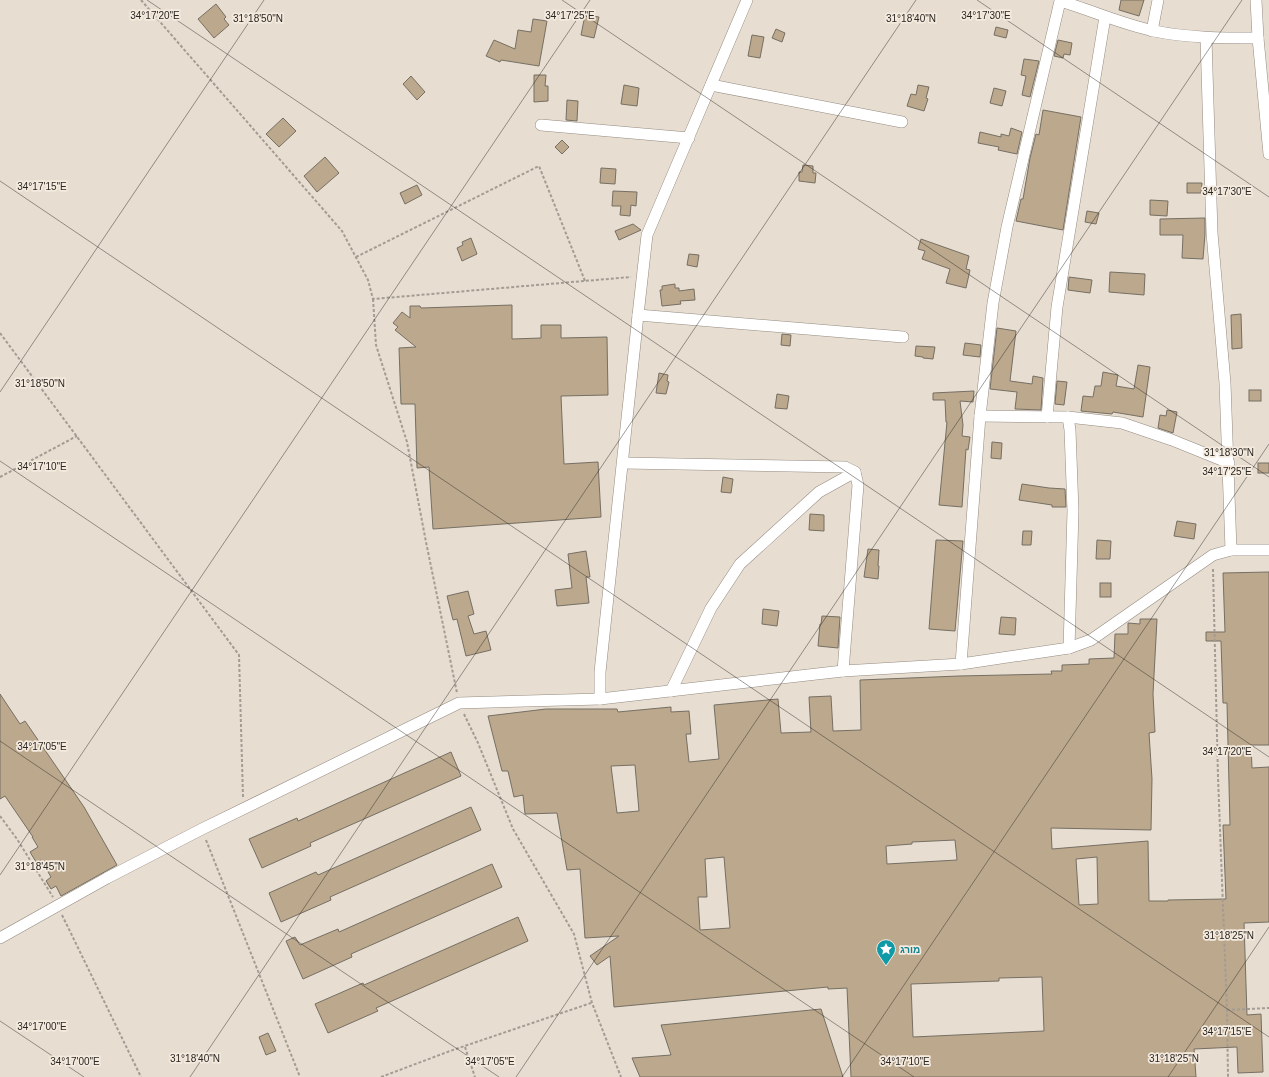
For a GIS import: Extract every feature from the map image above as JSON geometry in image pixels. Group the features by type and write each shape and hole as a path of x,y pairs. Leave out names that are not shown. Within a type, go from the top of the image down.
{"street":[{"path":"600,699 600,672 647,235 747,0"},
{"path":"1152,31 1158,0"},
{"path":"1256,0 1258,38 1269,154"},
{"path":"961,664 980,416 993,302 1006,235 1060,1 1084,8 1105,17 1152,31 1206,38 1258,38"},
{"path":"1047,417 1057,307 1105,17"},
{"path":"1206,38 1212,233 1225,383 1231,550"},
{"path":"711,85 902,122"},
{"path":"541,125 689,138"},
{"path":"638,315 903,337"},
{"path":"980,416 1068,417 1122,423 1172,440 1229,463"},
{"path":"1068,417 1070,430 1073,511 1069,648"},
{"path":"623,463 845,467 855,472 858,484 843,671"},
{"path":"671,691 711,608 740,564 818,492 855,472"},
{"path":"0,938 107,878 202,829 244,810 459,703 600,699 843,671 961,664 1069,648 1091,640 1212,555 1231,550 1269,550"}],"path":[{"path":"141,0 342,231 368,280 373,299 376,345 407,442 459,703 478,743 513,829 574,934 592,1003 621,1077"},
{"path":"356,257 539,166 585,281"},
{"path":"373,299 642,276"},
{"path":"0,334 239,655 244,810"},
{"path":"0,477 77,436"},
{"path":"1212,555 1218,777 1228,1010 1228,1077"},
{"path":"0,816 17,839 58,906 141,1077"},
{"path":"202,829 300,1077"},
{"path":"381,1077 450,1051 592,1003"},
{"path":"1228,1010 1269,1008"},
{"path":"465,1047 475,1077"}],"building":[{"path":"1121,0 1144,0 1139,16 1119,10"},
{"path":"216,4 226,17 224,19 229,25 214,38 198,19"},
{"path":"585,15 599,17 594,38 581,35"},
{"path":"533,19 547,21 539,66 501,60 500,62 486,56 494,40 515,49 518,30 531,32"},
{"path":"996,27 1008,30 1006,38 994,35"},
{"path":"776,29 785,33 782,42 772,38"},
{"path":"752,35 764,37 760,58 748,56"},
{"path":"1058,40 1072,43 1070,55 1064,54 1063,58 1054,56"},
{"path":"1024,59 1039,61 1030,97 1022,95 1026,76 1021,75"},
{"path":"534,75 546,75 545,86 548,86 548,101 534,102"},
{"path":"411,76 425,92 417,100 403,84"},
{"path":"624,85 639,88 637,106 621,104"},
{"path":"918,85 929,87 926,98 928,99 924,111 907,106 911,94 916,95"},
{"path":"994,88 1006,91 1002,106 990,103"},
{"path":"567,100 578,101 577,121 566,120"},
{"path":"1043,110 1081,117 1063,230 1016,221 1021,199 1023,199 1036,134 1039,135"},
{"path":"283,118 296,131 279,147 266,134"},
{"path":"1011,128 1022,132 1017,154 998,150 999,147 978,143 980,132 1001,137 1001,134 1009,136"},
{"path":"562,140 569,147 562,154 555,147"},
{"path":"325,157 339,173 317,192 304,176"},
{"path":"803,165 813,166 813,173 816,173 815,183 799,181 799,172 802,172"},
{"path":"601,168 616,169 615,184 600,183"},
{"path":"1187,183 1202,183 1201,193 1187,193"},
{"path":"417,185 422,195 405,204 400,193"},
{"path":"613,191 637,192 636,206 631,205 630,216 620,215 621,206 612,206"},
{"path":"1150,200 1168,201 1167,216 1150,215"},
{"path":"1087,211 1099,213 1096,224 1085,222"},
{"path":"1205,218 1203,259 1182,258 1183,235 1160,235 1160,219"},
{"path":"633,224 641,230 619,240 615,231"},
{"path":"471,238 477,254 462,261 457,248 463,245 462,242"},
{"path":"921,239 969,256 966,269 970,270 966,288 946,283 950,269 922,259 925,251 918,249"},
{"path":"689,254 699,255 697,267 687,265"},
{"path":"1110,272 1145,274 1144,295 1109,292"},
{"path":"1069,277 1092,280 1090,293 1068,290"},
{"path":"675,284 675,288 679,288 679,291 694,289 695,300 680,301 681,304 662,306 660,290 662,290 662,286"},
{"path":"512,305 512,339 541,338 541,325 561,325 561,338 607,337 608,395 561,396 564,464 598,462 601,517 433,529 429,467 417,468 415,404 401,404 399,348 416,347 395,330 398,327 393,323 402,312 410,318 410,306 420,306 421,308"},
{"path":"1241,314 1242,348 1232,349 1231,315"},
{"path":"997,328 1016,331 1010,381 1032,384 1033,376 1043,378 1041,410 1015,409 1017,392 990,389"},
{"path":"782,334 791,335 790,346 781,345"},
{"path":"965,343 981,345 980,357 963,355"},
{"path":"916,346 935,347 933,359 915,356"},
{"path":"1138,365 1150,367 1143,417 1113,412 1112,414 1081,411 1083,396 1093,397 1095,386 1101,386 1103,372 1118,375 1116,386 1134,389"},
{"path":"659,373 668,375 667,381 669,382 666,394 656,393"},
{"path":"1057,381 1067,382 1064,405 1055,404"},
{"path":"1249,390 1261,390 1261,401 1249,401"},
{"path":"974,391 973,402 960,401 963,425 962,436 970,437 968,450 966,449 962,507 939,505 947,422 945,400 933,400 933,393"},
{"path":"777,394 789,396 787,409 775,408"},
{"path":"1167,410 1177,412 1173,433 1158,428 1160,415 1166,416"},
{"path":"992,442 1002,443 1001,459 991,458"},
{"path":"1258,463 1269,463 1269,473 1258,473"},
{"path":"723,477 733,479 731,493 721,492"},
{"path":"1022,484 1065,489 1066,507 1052,507 1052,505 1019,500"},
{"path":"810,514 824,515 824,531 809,530"},
{"path":"1177,521 1196,524 1194,539 1174,536"},
{"path":"1023,531 1032,531 1031,545 1022,545"},
{"path":"936,540 963,541 955,631 929,629"},
{"path":"1097,540 1111,541 1110,559 1096,559"},
{"path":"868,549 879,550 878,579 864,577"},
{"path":"586,551 590,577 586,577 589,603 557,606 555,590 572,588 568,554"},
{"path":"1269,572 1269,745 1251,745 1252,768 1269,767 1269,922 1244,923 1247,1015 1261,1014 1263,1072 1238,1073 1237,1047 1194,1049 1196,1077 851,1077 847,988 828,989 828,987 614,1007 610,956 597,965 590,956 619,936 585,938 580,869 567,870 557,813 525,814 523,795 514,797 508,771 502,771 488,716 546,709 617,709 618,712 671,707 671,712 689,711 691,734 686,734 689,762 719,759 714,705 778,699 781,733 811,732 809,697 831,696 833,731 861,730 860,680 1052,674 1051,671 1062,671 1062,665 1089,664 1089,659 1114,658 1115,634 1128,634 1128,623 1140,624 1140,619 1157,619 1153,694 1155,732 1149,733 1152,779 1151,830 1051,828 1052,849 1148,841 1149,901 1226,899 1223,825 1230,825 1227,703 1223,703 1221,641 1206,641 1206,632 1225,632 1223,573","holes":["635,765 639,811 617,813 611,766","955,840 957,860 887,864 886,846 912,844 912,842","724,857 730,928 700,930 698,897 707,897 705,859","1097,857 1098,904 1079,905 1076,859","1042,977 1044,1031 913,1037 911,984 999,981 999,978"]},
{"path":"1100,583 1111,583 1111,597 1100,597"},
{"path":"468,591 474,614 468,616 474,634 486,631 491,650 466,656 457,619 453,620 447,596"},
{"path":"763,609 779,611 777,626 762,624"},
{"path":"822,616 840,617 838,648 818,646"},
{"path":"1001,617 1016,618 1015,635 999,634"},
{"path":"0,694 20,724 25,721 84,807 117,865 61,896 56,886 51,889 46,881 51,877 41,860 36,862 30,852 38,847 33,837 5,796 0,799"},
{"path":"451,752 461,776 310,843 311,846 262,868 249,839 297,818 298,821"},
{"path":"471,807 481,830 330,897 331,900 281,922 269,893 316,872 318,875"},
{"path":"492,864 502,887 351,954 352,957 303,979 286,941 295,937 300,945 338,929 339,932"},
{"path":"518,917 528,941 376,1008 378,1011 328,1033 315,1004 363,983 364,985"},
{"path":"821,1009 843,1077 640,1077 632,1058 671,1055 661,1025"},
{"path":"268,1033 276,1051 266,1055 259,1037"}],"place":[{"name":"מורג","path":"886,966"}]}
